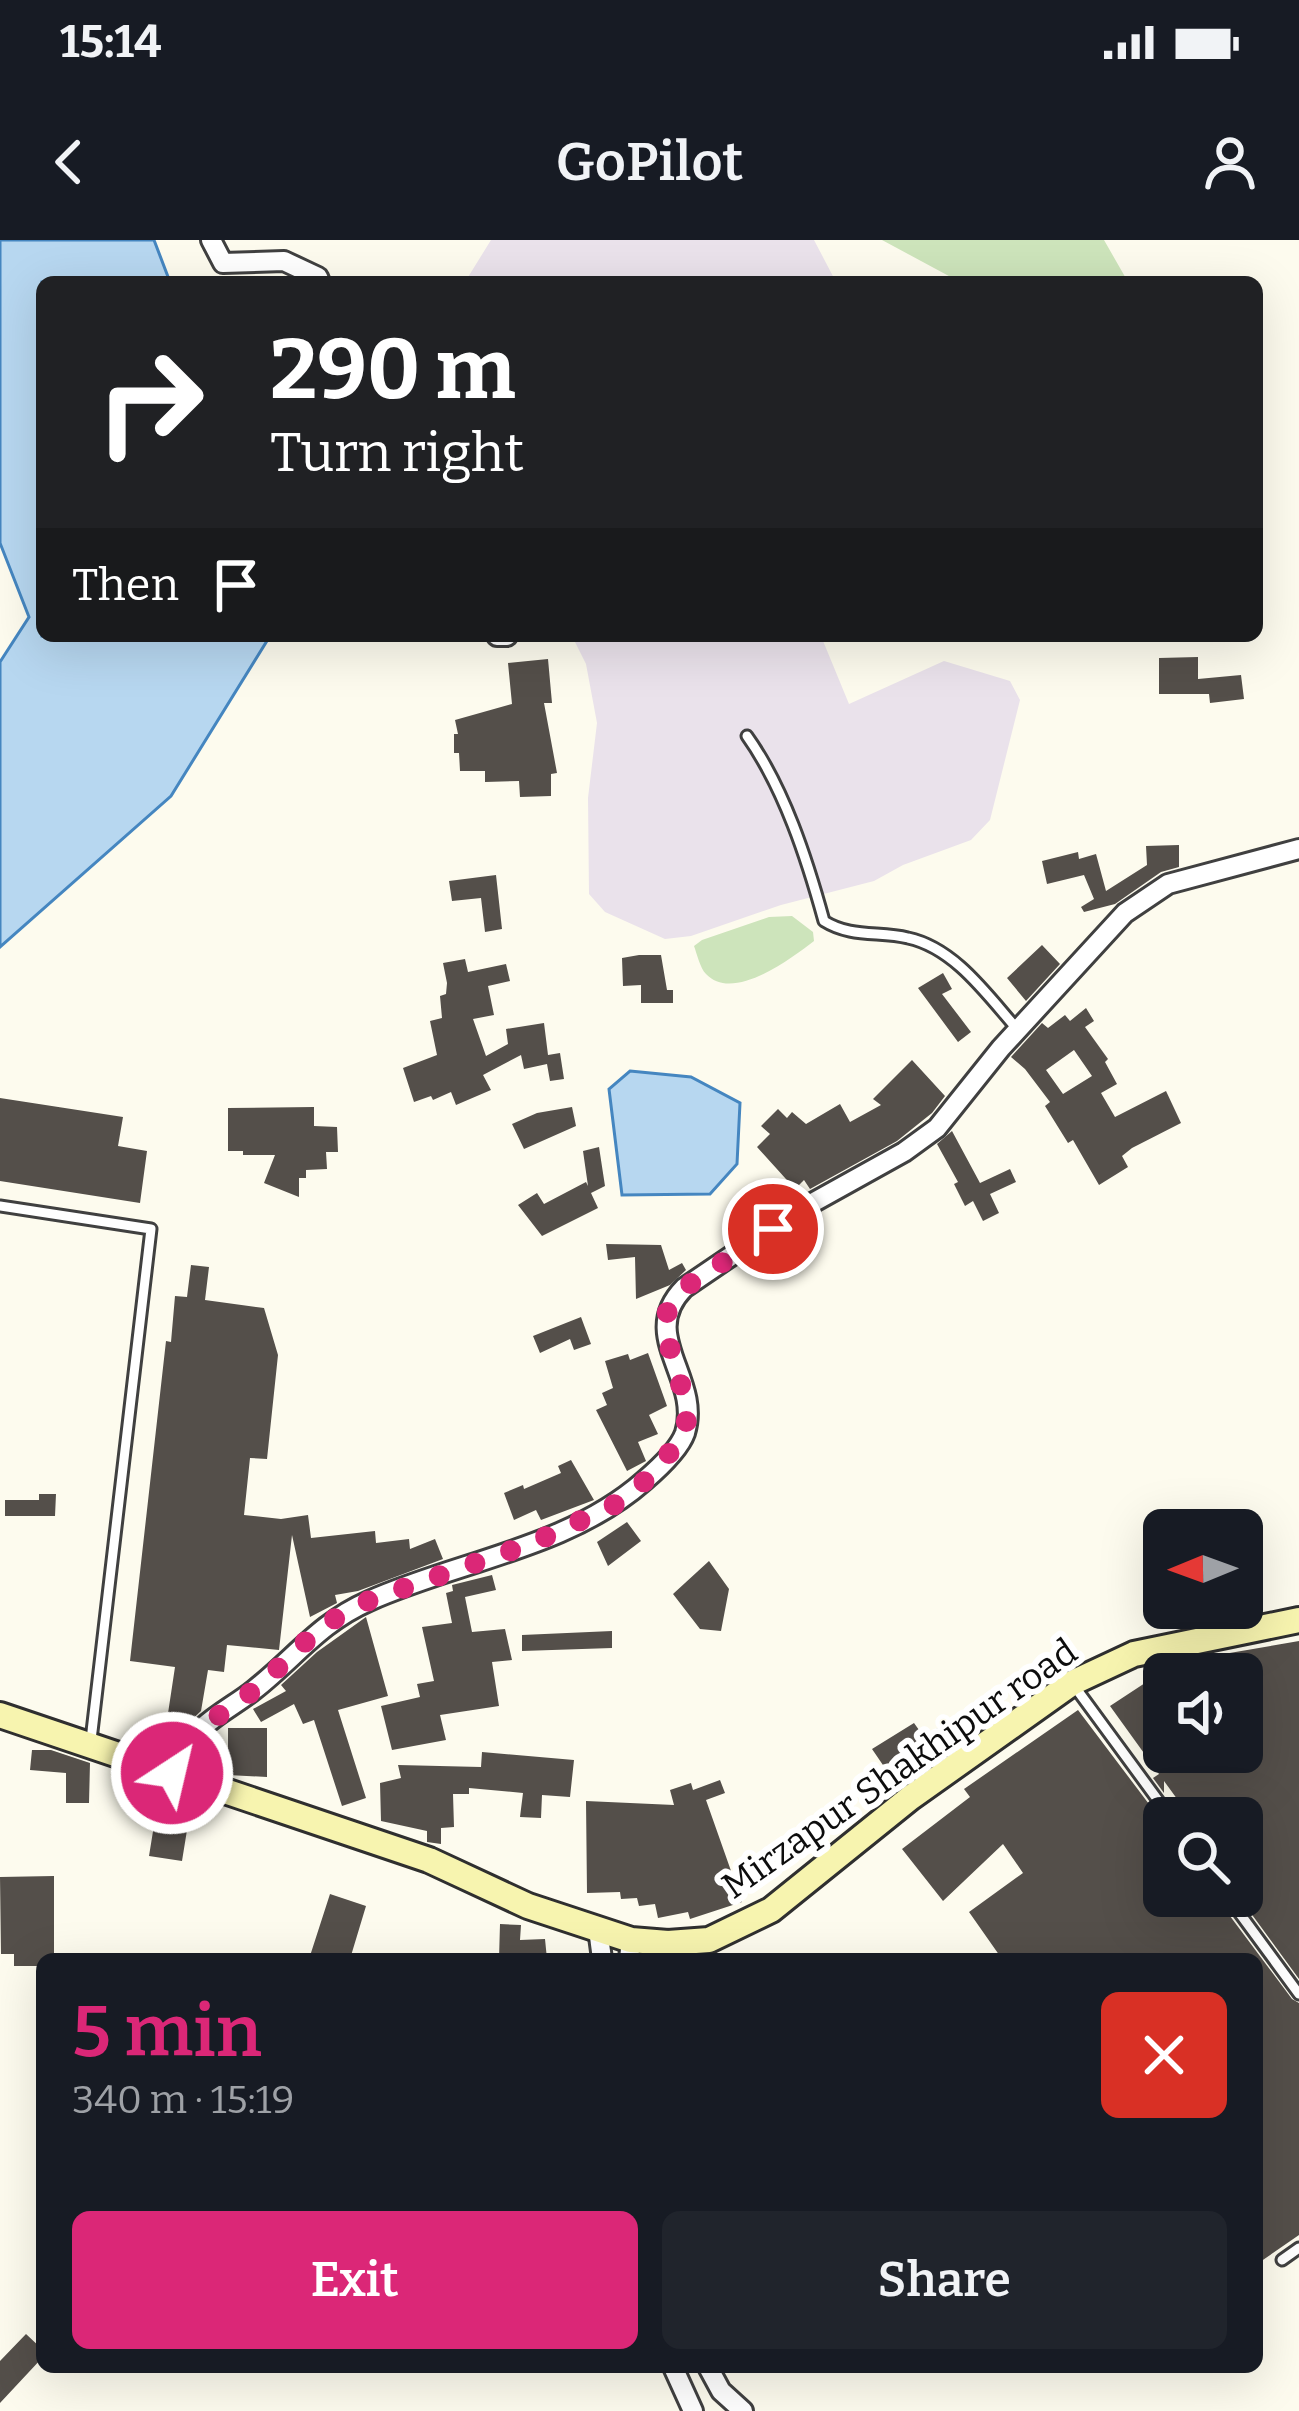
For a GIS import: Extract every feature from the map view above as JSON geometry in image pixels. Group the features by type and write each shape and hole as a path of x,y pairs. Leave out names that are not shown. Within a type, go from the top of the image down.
{"main road":[{"name":"Mirzapur Shakhipur road","path":"0,1715 429,1860 528,1906 598,1929 630,1950 709,1940 771,1910 910,1798 1072,1683 1134,1654 1299,1619"}],"street":[{"path":"212,240 223,262 284,261 316,276"},
{"path":"172,1773 200,1729 257,1688 323,1625 370,1600 530,1544 618,1503 646,1480 684,1436 688,1410 663,1324 673,1299 796,1212 904,1152 937,1128 1125,913 1168,884 1299,849"},
{"path":"598,1929 601,1953"},
{"path":"676,2373 693,2411"},
{"path":"711,2373 721,2391 743,2411"}],"lane":[{"path":"747,736 780,800 824,921 850,932 908,938 929,946 960,966 1018,1030"},
{"path":"0,1206 151,1229 91,1746"},
{"path":"1072,1683 1156,1797"},
{"path":"1242,1917 1299,1994"},
{"path":"1282,2260 1299,2248"}],"shaded area":[{"path":"491,240 814,240 833,276 469,276"},
{"path":"575,642 823,642 849,704 944,661 1010,681 1020,700 990,820 971,840 874,881 781,905 691,936 665,939 605,912 589,894 588,798 597,723 586,664"}],"green space":[{"path":"882,240 1104,240 1125,276 949,276"},
{"path":"792,916 813,932 814,941 777,967 731,983 717,982 704,971 694,946 702,940 769,917"}],"water":[{"path":"0,240 154,240 168,276 36,276 36,642 266,642 171,796 0,947 0,662 29,617 0,543"},
{"path":"630,1071 691,1077 740,1103 737,1164 710,1194 622,1195 609,1089"}],"building":[{"path":"1198,657 1198,679 1241,675 1244,699 1210,703 1209,694 1159,694 1159,658"},
{"path":"548,659 552,703 544,703 557,773 551,774 551,796 520,797 519,781 485,782 485,771 460,771 459,753 454,753 455,720 512,704 508,663"},
{"path":"1179,845 1179,867 1161,872 1115,904 1084,912 1081,907 1094,899 1084,875 1047,884 1042,861 1078,852 1079,859 1096,854 1106,891 1147,865 1146,846"},
{"path":"496,875 502,929 485,932 481,898 452,901 449,881"},
{"path":"1042,945 1060,964 1026,1001 1007,978"},
{"path":"661,955 673,1003 641,1003 641,985 623,986 622,958"},
{"path":"465,959 468,972 506,964 510,981 488,986 494,1015 473,1019 486,1056 508,1044 506,1029 544,1023 548,1055 560,1053 564,1079 550,1081 547,1064 524,1069 521,1055 483,1075 491,1090 456,1105 451,1092 414,1102 403,1068 437,1055 430,1021 442,1018 440,996 446,994 447,983 443,963"},
{"path":"943,973 952,989 942,994 971,1032 958,1042 918,988"},
{"path":"1086,1008 1094,1021 1085,1027 1108,1059 1105,1062 1117,1084 1101,1093 1115,1117 1166,1091 1181,1123 1132,1148 1122,1156 1128,1167 1099,1185 1073,1140 1068,1143 1045,1106 1050,1102 1011,1057 1042,1023 1048,1028 1065,1015 1070,1021","holes":["1074,1050 1092,1076 1063,1094 1046,1070"]},
{"path":"912,1060 945,1096 897,1141 810,1189 804,1180 795,1189 757,1147 770,1134 761,1126 778,1109 787,1118 792,1112 806,1124 840,1104 850,1122 881,1105 873,1099"},
{"path":"0,1098 123,1117 118,1146 147,1151 140,1203 0,1181"},
{"path":"314,1107 314,1126 337,1127 338,1152 326,1152 327,1169 306,1170 306,1178 299,1178 299,1197 264,1183 275,1155 228,1151 228,1108"},
{"path":"572,1107 576,1126 524,1149 512,1124 537,1113"},
{"path":"952,1131 980,1183 1010,1169 1016,1182 990,1194 999,1213 983,1221 973,1201 965,1206 937,1144"},
{"path":"599,1147 605,1186 591,1193 598,1208 542,1236 518,1205 537,1193 544,1204 586,1182 588,1186 583,1151"},
{"path":"606,1244 661,1245 669,1270 682,1263 686,1270 670,1285 636,1299 635,1257 608,1260"},
{"path":"191,1265 209,1267 205,1300 264,1308 278,1355 267,1459 250,1458 244,1515 281,1519 308,1515 311,1538 375,1531 376,1543 409,1539 410,1549 435,1539 443,1559 335,1595 337,1603 310,1617 292,1535 279,1650 227,1645 224,1672 208,1670 201,1711 188,1723 167,1720 175,1667 130,1661 166,1341 171,1342 175,1296 187,1297"},
{"path":"581,1317 591,1344 574,1350 570,1339 540,1353 533,1336"},
{"path":"648,1353 667,1406 649,1415 658,1434 638,1442 646,1461 627,1471 596,1410 607,1405 602,1393 613,1388 605,1361"},
{"path":"571,1460 594,1500 541,1520 536,1510 514,1520 504,1493 561,1473 558,1466"},
{"path":"39,1494 56,1494 55,1516 5,1516 5,1500 39,1500"},
{"path":"627,1522 641,1541 608,1566 597,1542"},
{"path":"709,1561 729,1589 721,1631 700,1629 673,1594"},
{"path":"492,1575 496,1590 465,1597 472,1632 505,1629 512,1660 492,1662 499,1706 440,1715 446,1740 392,1750 381,1706 420,1697 417,1684 434,1681 422,1627 452,1623 446,1593 453,1591 452,1585"},
{"path":"366,1617 388,1696 338,1710 366,1798 342,1806 314,1720 303,1724 294,1704 261,1722 253,1709 286,1691 281,1685"},
{"path":"612,1631 612,1648 522,1651 522,1635"},
{"path":"1299,1641 1299,1979 1254,1917 1263,1917 1263,1797 1176,1797 1164,1781 1164,1793 1153,1778 1159,1774 1263,1773 1263,1653 1229,1653"},
{"path":"1143,1684 1143,1752 1110,1706"},
{"path":"1078,1710 1144,1797 1143,1917 1231,1917 1258,1953 998,1953 969,1912 1023,1873 1003,1844 943,1901 902,1849 970,1797 964,1789"},
{"path":"947,1722 959,1740 898,1787 872,1749 914,1723 924,1737"},
{"path":"228,1728 267,1728 267,1777 228,1775"},
{"path":"32,1750 51,1750 90,1763 89,1803 66,1803 66,1773 30,1770"},
{"path":"482,1752 574,1760 570,1797 542,1795 541,1818 520,1817 523,1793 469,1788 469,1794 453,1794 454,1827 441,1828 441,1844 427,1842 427,1831 381,1821 380,1783 401,1778 398,1765 481,1767"},
{"path":"720,1780 725,1793 706,1800 742,1902 690,1919 688,1912 658,1918 655,1904 639,1906 637,1898 621,1899 620,1892 587,1893 586,1801 674,1805 670,1790 691,1783 693,1790"},
{"path":"155,1819 188,1824 182,1861 149,1856"},
{"path":"54,1876 54,1953 36,1953 36,1966 14,1966 14,1954 1,1954 0,1877"},
{"path":"330,1894 366,1906 352,1953 311,1953"},
{"path":"500,1924 521,1925 520,1940 545,1939 546,1953 499,1953"},
{"path":"1263,1960 1299,2003 1299,2235 1263,2260"},
{"path":"26,2334 36,2343 36,2364 0,2403 0,2361"}],"route":[{"path":"172,1773 200,1729 257,1688 323,1625 370,1600 530,1544 618,1503 646,1480 684,1436 688,1410 663,1324 673,1299 773,1229"}]}
